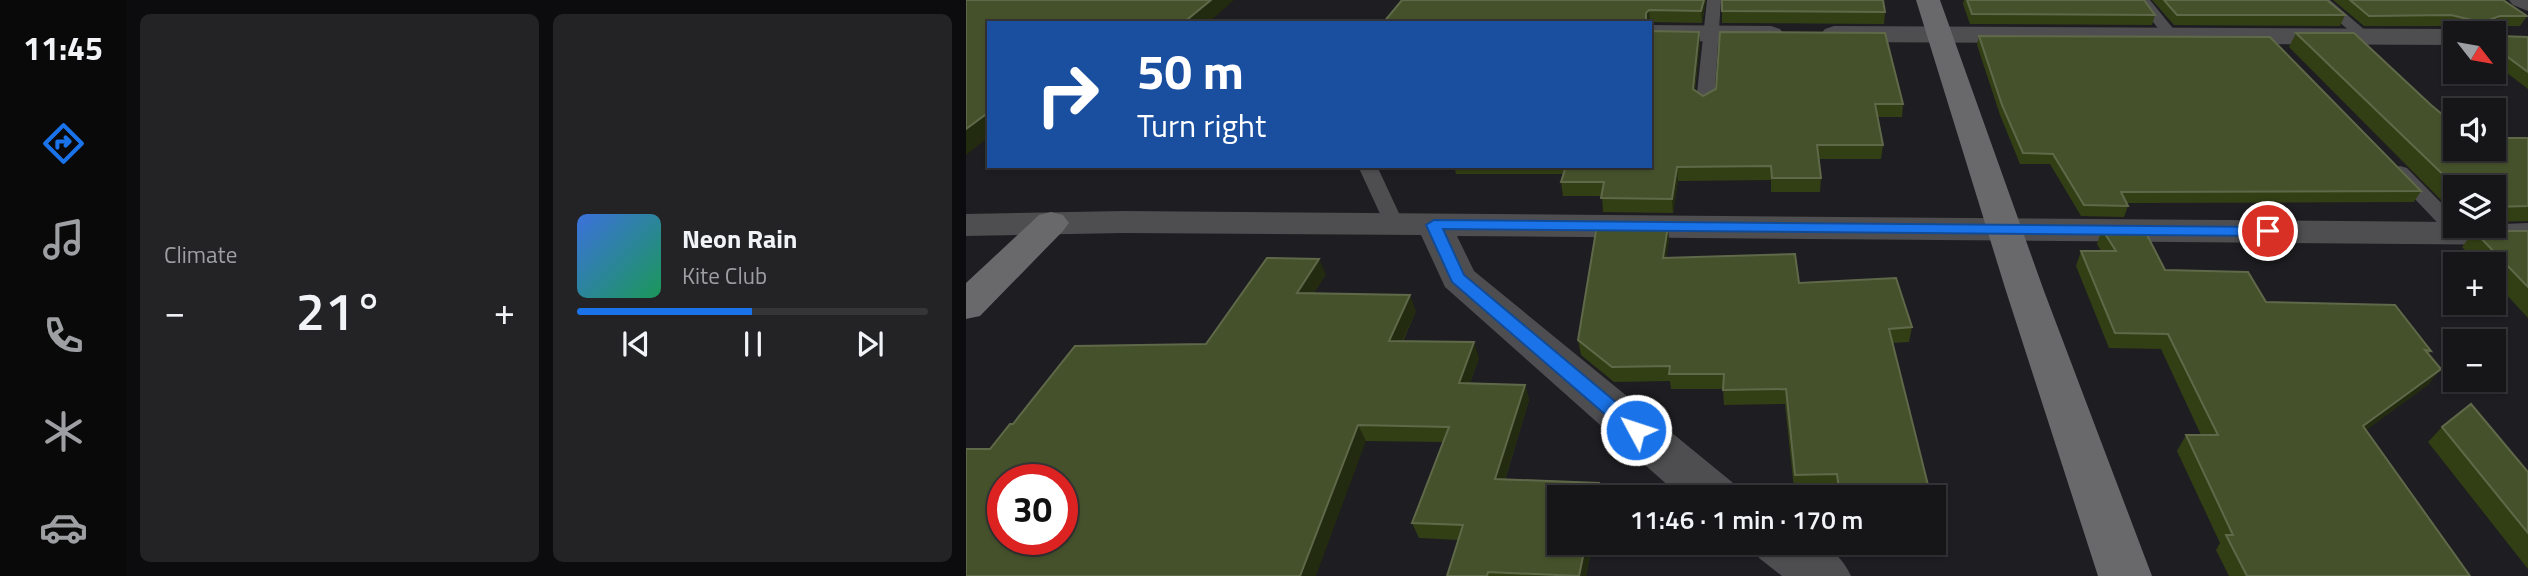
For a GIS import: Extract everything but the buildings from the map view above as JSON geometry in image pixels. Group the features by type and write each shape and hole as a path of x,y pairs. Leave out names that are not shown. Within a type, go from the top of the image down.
{"street":[{"path":"2521,0 2528,4"},
{"path":"1652,33 1798,34 1933,17 2172,37 2443,37"},
{"path":"1933,17 2125,576"},
{"path":"966,225 1051,223 2443,233"},
{"path":"966,306 1051,223"},
{"path":"1414,225 1458,278 1701,485"},
{"path":"2506,234 2528,234"},
{"path":"1795,555 1824,576"}],"lane":[{"path":"1705,103 1714,0"},
{"path":"2143,0 2172,37"},
{"path":"2321,0 2365,37"},
{"path":"2268,37 2287,57"},
{"path":"2383,155 2443,217"},
{"path":"1369,168 1414,225"}],"route":[{"path":"1636,430 1458,278 1434,225 2268,231"}]}
